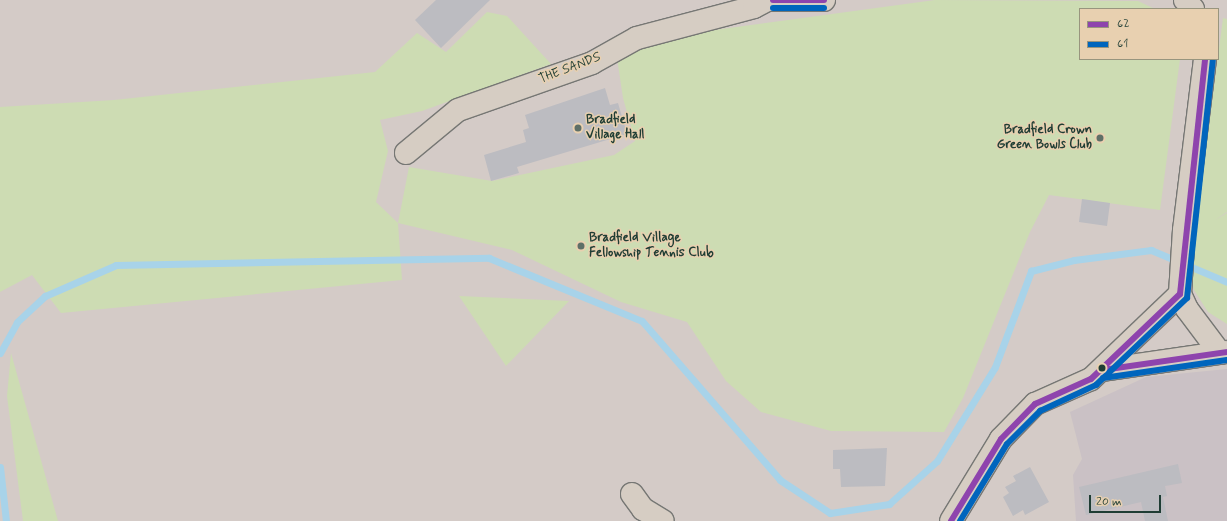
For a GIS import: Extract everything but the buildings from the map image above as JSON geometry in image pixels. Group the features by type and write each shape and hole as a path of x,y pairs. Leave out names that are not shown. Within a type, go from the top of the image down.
{"street":[{"name":"THE SANDS","path":"406,153 458,110 592,63 637,38 754,7 767,0"},
{"path":"772,0 824,0"},
{"path":"1205,60 1184,230 1180,290 1187,309 1223,353"},
{"path":"951,521 1001,439 1035,404 1091,379 1102,370 1180,290"},
{"path":"1102,370 1223,353"},
{"path":"632,494 642,509 664,521"}],"shaded area":[{"path":"1227,369 1227,521 1076,521 1073,475 1082,459 1070,412 1146,377"}],"green space":[{"path":"935,0 1138,1 1153,8 1079,8 1079,60 1180,60 1160,210 1049,195 1030,232 963,398 944,432 831,431 761,412 726,381 687,322 621,302 512,250 398,223 409,167 492,181 614,155 635,141 623,98 617,58 641,40"},
{"path":"487,12 507,16 551,64 422,111 380,120 388,151 376,202 398,223 402,280 61,313 32,275 0,292 0,107 114,100 375,72 417,33 446,52"},
{"path":"1223,18 1227,19 1227,212 1215,220 1227,213 1227,324 1208,312 1194,290 1190,271 1218,60 1219,60"},
{"path":"459,296 569,301 506,366"},
{"path":"11,353 58,521 23,521 7,396"}],"waterway":[{"path":"0,353 17,322 45,296 116,265 489,258 642,321 780,480 830,513 889,504 937,461 995,367 1031,271 1074,260 1151,250 1227,282"},
{"path":"0,467 6,521"}],"transit line":[{"name":"62","path":"773,0 824,0"},
{"name":"61","path":"773,8 824,8"},
{"name":"62","path":"951,521 1001,439 1035,404 1091,379 1180,294 1205,60"},
{"name":"61","path":"960,521 1007,444 1040,411 1096,385 1187,298 1213,60"},
{"name":"62","path":"1102,370 1227,352"},
{"name":"61","path":"1103,378 1227,360"}],"place":[{"name":"Bradfield Village Hall","path":"578,128"},
{"name":"Bradfield Crown Green Bowls Club","path":"1100,138"},
{"name":"Bradfield Village Fellowship Tennis Club","path":"581,246"}]}
